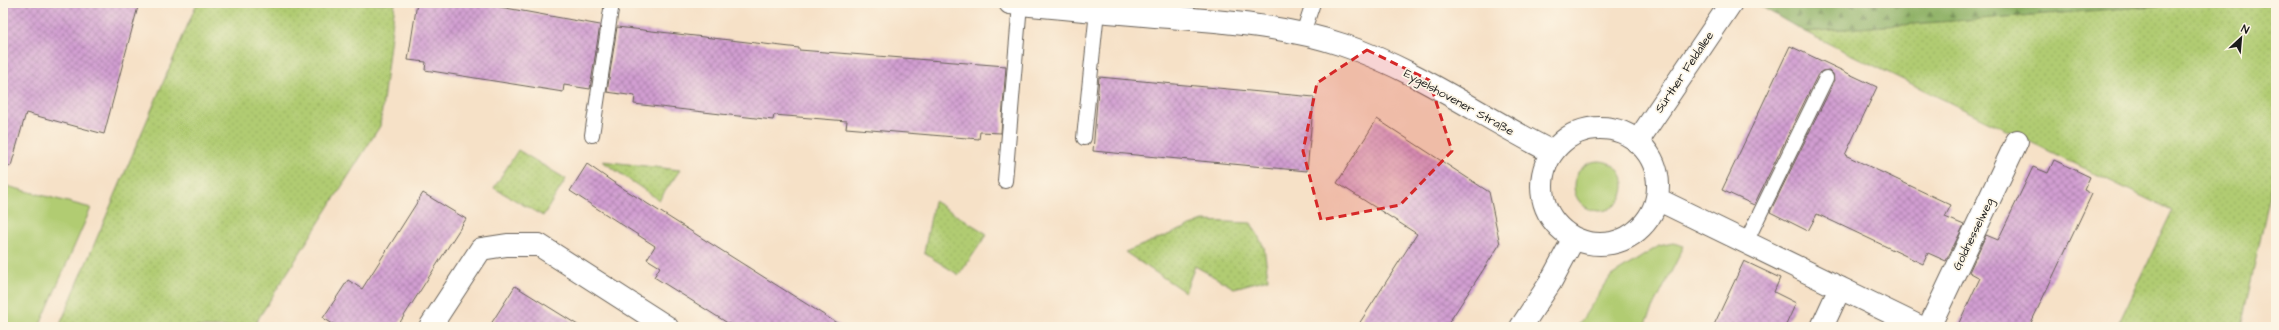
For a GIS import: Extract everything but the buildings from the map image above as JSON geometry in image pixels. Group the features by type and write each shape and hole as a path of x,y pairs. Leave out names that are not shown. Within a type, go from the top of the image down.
{"street":[{"name":"Eygelshovener Straße","path":"1015,3 1059,5 1097,11 1230,22 1303,33 1384,60 1446,92 1506,129 1552,152"},
{"name":"Sürther Feldallee","path":"1637,142 1731,3"},
{"path":"1602,128 1614,131 1637,142 1648,154 1656,168 1658,185 1657,198 1650,217 1639,230 1624,239 1608,244 1590,244 1574,238 1560,229 1553,220 1543,200 1541,184 1545,167 1552,152 1566,138 1583,130 1602,128"},
{"name":"Goldnesselweg","path":"1929,327 2018,141"},
{"path":"1657,198 1920,327"},
{"path":"1521,327 1550,283 1574,238"},
{"path":"430,327 481,249 506,245 539,245 667,327"},
{"path":"1822,327 1840,288"}],"lane":[{"path":"592,135 612,3"},
{"path":"1005,181 1015,3"},
{"path":"1303,33 1313,3"},
{"path":"1084,138 1097,11"},
{"path":"1746,242 1826,78"}],"highlighted area":[{"path":"1367,50 1429,80 1452,151 1400,205 1321,220 1303,151 1317,83"}],"green space":[{"path":"197,3 395,3 380,126 253,327 59,327"},
{"path":"1755,3 2196,3 1805,32"},
{"path":"2196,3 2276,3 2276,167 2241,327 2117,327 2172,211 1805,32"},
{"path":"518,150 566,179 543,216 494,188"},
{"path":"602,161 680,170 659,200"},
{"path":"1599,161 1608,163 1619,172 1624,186 1622,195 1613,206 1599,211 1590,209 1579,200 1574,186 1576,177 1585,166"},
{"path":"3,185 91,208 39,327 3,327"},
{"path":"934,201 987,234 959,275 924,253"},
{"path":"1203,221 1251,223 1264,247 1268,279 1234,288 1195,266 1185,292 1125,252"},
{"path":"1673,243 1684,246 1644,327 1577,327 1611,276 1659,246"}]}
